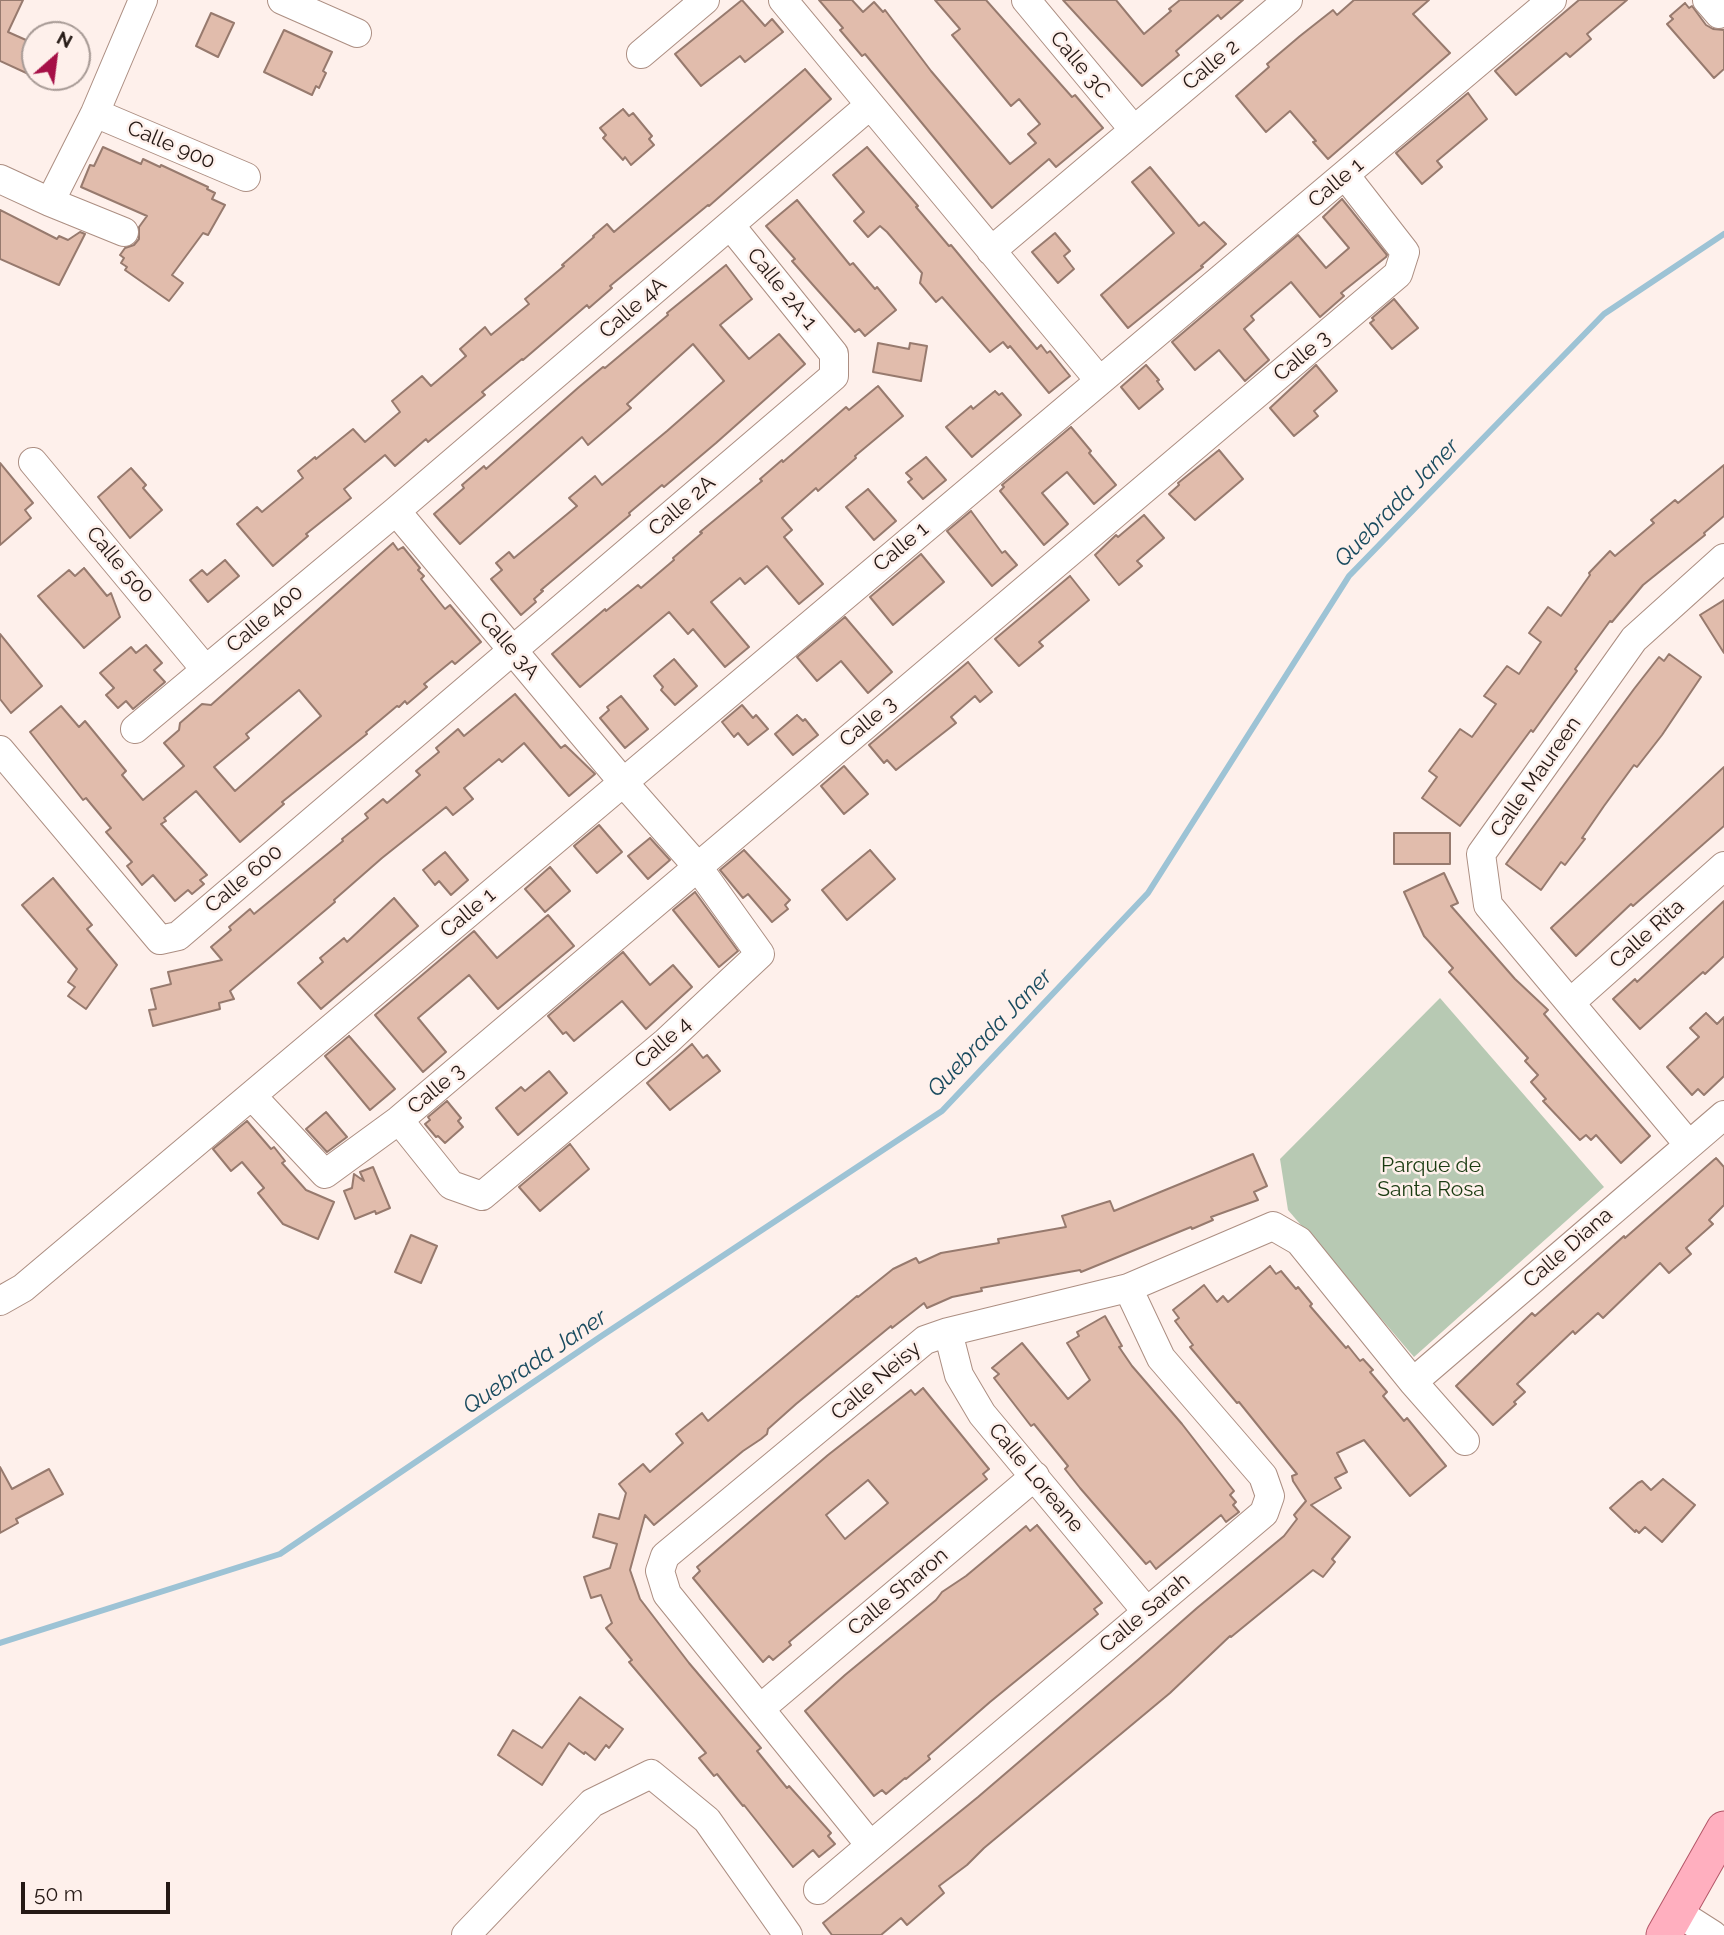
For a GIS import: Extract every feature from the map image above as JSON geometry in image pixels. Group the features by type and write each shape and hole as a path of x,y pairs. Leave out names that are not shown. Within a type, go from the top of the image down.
{"main road":[{"path":"1671,1923 1724,1829"}],"street":[{"path":"50,202 95,113 143,0"},
{"path":"282,0 357,33"},
{"path":"641,54 705,0"},
{"path":"783,0 1099,380"},
{"name":"Calle 3C","path":"1026,0 1134,130"},
{"name":"Calle 2","path":"992,251 1288,0"},
{"name":"Calle 1","path":"0,1301 23,1288 1552,0"},
{"name":"Calle 4A","path":"396,510 870,105"},
{"name":"Calle 900","path":"95,113 246,177"},
{"name":"Calle 3","path":"252,1096 325,1174 399,1120 1398,274 1405,252 1345,175"},
{"path":"0,178 124,232"},
{"name":"Calle 2A-1","path":"730,225 834,354"},
{"name":"Calle 2A","path":"513,651 834,376 834,354"},
{"name":"Calle 500","path":"33,462 205,669"},
{"name":"Calle 3A","path":"396,510 623,782"},
{"name":"Calle 400","path":"135,729 396,510"},
{"name":"Calle Maureen","path":"1689,1145 1488,905 1481,854 1634,639 1724,558"},
{"name":"Calle 600","path":"0,750 160,940 177,936 513,651"},
{"name":"Calle 4","path":"399,1120 452,1185 482,1196 666,1042 760,954 698,866 623,782"},
{"name":"Calle Rita","path":"1570,1003 1724,866"},
{"name":"Calle Diana","path":"1413,1381 1724,1115"},
{"name":"Calle Neisy","path":"870,1845 667,1594 660,1571 665,1556 925,1340 1128,1288 1273,1226 1299,1241 1465,1441"},
{"name":"Calle Sarah","path":"818,1890 1264,1513 1270,1496 1263,1476 1161,1358 1128,1288"},
{"name":"Calle Loreane","path":"948,1332 959,1375 982,1414 1147,1612"},
{"name":"Calle Sharon","path":"761,1708 1035,1476"},
{"path":"466,1935 592,1803 650,1774 707,1820 788,1935"},
{"path":"1671,1923 1713,1935"}],"green space":[{"name":"Parque de Santa Rosa","path":"1440,998 1604,1187 1414,1357 1288,1210 1280,1159"}],"building":[{"path":"0,0 23,0 8,32 21,38 21,71 0,61"},
{"path":"742,0 765,26 772,19 783,32 745,62 740,56 701,86 675,54"},
{"path":"819,0 852,0 863,12 874,2 883,12 885,10 931,71 1010,164 1036,143 1028,134 1040,124 1019,99 1011,106 952,35 960,29 935,0 986,0 1103,128 1056,167 1049,159 992,208 865,54 862,56 840,30 843,28"},
{"path":"1063,0 1116,0 1144,34 1180,0 1243,0 1221,19 1218,15 1176,51 1179,55 1142,86"},
{"path":"1354,0 1429,0 1413,14 1450,53 1328,159 1290,111 1266,132 1236,96 1269,67 1267,64 1300,36 1333,10 1337,15"},
{"path":"1579,0 1627,0 1587,34 1591,39 1570,57 1566,53 1516,95 1495,71"},
{"path":"1685,3 1689,8 1692,6 1706,25 1724,30 1724,69 1714,78 1667,24 1673,19 1670,16"},
{"path":"211,13 234,23 218,57 196,46"},
{"path":"284,30 332,52 323,71 326,73 319,88 316,86 312,95 264,72"},
{"path":"805,69 831,99 709,206 610,286 612,288 589,308 587,305 482,392 485,395 428,442 426,439 395,466 385,455 344,489 351,498 306,534 308,536 273,566 237,524 257,507 262,512 303,478 298,471 353,429 365,442 400,412 392,401 422,376 431,386 466,356 460,349 485,327 491,335 529,304 525,299 607,224 614,232"},
{"path":"1468,93 1487,119 1437,161 1442,167 1422,184 1396,153"},
{"path":"623,109 629,116 633,113 652,136 649,139 654,145 631,165 603,138 606,135 600,128"},
{"path":"103,147 141,164 143,159 160,167 161,165 208,187 207,189 215,193 212,199 225,205 208,235 203,233 172,275 183,283 169,301 125,270 127,267 121,263 124,258 120,255 125,248 134,245 139,239 139,227 147,216 81,187 90,165 94,166"},
{"path":"867,147 1037,349 1041,345 1047,353 1050,351 1070,376 1049,393 1010,346 1008,348 1003,342 990,352 942,297 936,302 920,283 922,273 887,232 880,226 868,237 854,221 864,212 833,175"},
{"path":"1150,167 1199,226 1204,222 1226,244 1201,266 1203,267 1128,328 1101,295 1174,233 1132,182"},
{"path":"1342,199 1386,257 1341,293 1344,296 1320,317 1291,282 1251,316 1254,320 1244,329 1269,360 1245,381 1219,350 1195,370 1172,342 1298,235 1326,268 1349,248 1323,217"},
{"path":"797,200 850,265 853,263 896,310 865,336 859,329 855,332 792,261 795,259 766,226"},
{"path":"0,210 57,239 59,236 68,240 80,232 85,234 59,285 0,259"},
{"path":"1055,233 1070,251 1064,256 1074,269 1058,283 1032,252"},
{"path":"726,265 752,299 720,325 749,359 779,334 805,364 716,443 664,487 662,485 541,590 543,591 534,599 536,602 521,615 491,579 502,570 496,563 509,552 514,558 577,506 569,498 595,476 602,485 724,381 693,344 627,404 631,408 588,445 582,437 460,544 434,514 484,466 486,469 579,387"},
{"path":"1394,299 1418,328 1392,349 1370,323 1374,320 1372,318"},
{"path":"878,343 909,349 910,343 927,346 921,381 873,372"},
{"path":"1146,365 1163,389 1139,409 1121,387"},
{"path":"1316,365 1337,391 1314,411 1318,416 1294,436 1270,408"},
{"path":"878,386 903,416 818,491 816,488 782,518 792,530 784,537 823,584 799,604 767,566 745,584 740,578 711,602 749,647 725,667 693,629 688,634 669,612 580,687 552,654 605,609 606,611 638,585 641,588 674,560 673,558 702,533 700,532 762,481 760,479 782,460 783,462 846,407 849,410"},
{"path":"995,391 999,395 1002,393 1021,415 972,457 946,427 971,406 973,409"},
{"path":"1071,427 1116,485 1094,504 1067,472 1042,493 1068,524 1044,545 1000,491 1004,487 1002,485"},
{"path":"1219,450 1243,479 1195,520 1169,494 1178,483"},
{"path":"926,457 946,480 923,499 908,482 912,479 906,473"},
{"path":"0,463 33,503 25,510 31,518 0,545"},
{"path":"1724,465 1724,516 1704,533 1705,535 1643,585 1612,622 1610,621 1533,732 1531,730 1460,826 1422,798 1437,777 1429,771 1460,729 1472,737 1496,704 1484,696 1507,666 1519,674 1541,642 1529,633 1548,607 1561,616 1589,573 1610,551 1615,556 1654,523 1651,520 1675,500 1678,503"},
{"path":"131,468 146,485 143,488 162,510 130,538 98,497"},
{"path":"868,489 896,521 874,540 846,507"},
{"path":"971,511 1002,553 1005,551 1017,565 992,586 947,531"},
{"path":"1144,515 1164,538 1137,561 1142,566 1119,585 1095,555 1116,535 1118,537"},
{"path":"393,543 398,550 403,547 420,568 418,570 424,576 421,579 445,609 450,605 481,642 455,664 452,661 424,684 427,687 407,704 405,701 397,706 366,732 367,734 282,802 284,804 240,842 196,791 164,818 166,821 161,824 207,875 200,880 204,884 192,894 188,890 175,901 153,875 142,885 127,866 132,862 106,832 111,828 86,798 83,800 30,732 61,706 79,727 85,721 126,771 122,775 143,800 184,766 164,743 179,730 180,723 202,704 211,705","holes":["299,690 321,716 235,791 214,767 249,738 246,734"]},
{"path":"921,554 944,582 893,625 870,597"},
{"path":"225,560 239,576 208,602 190,580 202,570 207,575"},
{"path":"84,568 107,596 111,593 120,617 84,648 38,596 69,570 75,576"},
{"path":"1070,576 1089,600 1039,642 1043,646 1019,666 995,639"},
{"path":"1724,600 1724,653 1700,615"},
{"path":"845,617 892,672 868,693 841,661 817,681 797,657"},
{"path":"0,634 42,686 11,713 0,699"},
{"path":"146,645 162,663 154,670 165,682 133,709 126,701 118,708 106,695 114,688 100,673 131,647 136,653"},
{"path":"1669,654 1701,677 1662,735 1637,767 1634,765 1604,806 1582,838 1585,839 1565,865 1561,862 1541,890 1506,864 1634,689 1659,657 1664,661"},
{"path":"674,659 697,686 675,705 661,690 663,687 654,676"},
{"path":"968,662 992,692 980,702 975,696 951,717 956,723 896,770 887,760 884,763 869,745"},
{"path":"515,694 561,748 565,745 595,774 569,796 524,743 502,762 499,759 464,788 473,799 453,815 446,807 382,858 334,900 335,902 230,991 234,999 219,1003 220,1009 153,1026 149,1010 156,1009 151,989 171,984 168,972 222,960 211,947 231,930 229,927 250,909 254,914 343,841 342,839 368,818 365,814 383,799 387,803 420,775 416,771 439,752 436,748 458,729 464,736"},
{"path":"621,696 648,729 625,748 600,718 609,710 607,707"},
{"path":"742,705 753,718 756,715 768,729 748,745 738,733 734,737 722,722"},
{"path":"797,715 803,721 805,719 818,735 793,755 775,734"},
{"path":"844,766 868,794 844,814 821,786"},
{"path":"1724,767 1724,826 1633,906 1631,904 1576,956 1551,928"},
{"path":"599,825 622,852 597,873 574,846"},
{"path":"1394,833 1450,833 1450,864 1394,864"},
{"path":"650,838 670,860 648,879 628,856"},
{"path":"744,850 790,900 785,905 788,909 772,922 748,894 743,898 720,870"},
{"path":"870,850 895,879 847,920 822,890"},
{"path":"445,852 468,880 451,895 439,881 435,885 423,870"},
{"path":"550,867 570,891 545,912 525,889"},
{"path":"1444,873 1458,903 1451,906 1515,979 1548,1010 1544,1014 1650,1136 1621,1163 1596,1135 1591,1140 1586,1135 1580,1140 1543,1101 1546,1099 1531,1082 1538,1075 1525,1061 1528,1058 1449,972 1453,968 1424,936 1404,892"},
{"path":"53,878 92,925 87,929 117,965 86,1009 68,996 75,987 68,982 77,969 22,905"},
{"path":"695,892 738,951 719,967 673,910"},
{"path":"394,898 418,926 321,1009 298,983 323,962 320,958 344,938 347,942"},
{"path":"1724,901 1724,956 1640,1029 1613,999 1635,979 1637,982"},
{"path":"548,915 574,946 498,1009 469,975 418,1018 446,1052 423,1072 375,1015 474,931 497,958"},
{"path":"623,952 650,985 673,965 692,987 646,1029 622,1001 574,1041 566,1032 563,1034 548,1016"},
{"path":"1706,1013 1717,1024 1724,1017 1724,1076 1704,1095 1698,1089 1692,1095 1667,1067 1699,1037 1690,1028"},
{"path":"349,1036 395,1089 370,1110 325,1056"},
{"path":"692,1044 703,1058 707,1055 720,1071 670,1110 647,1083"},
{"path":"549,1071 567,1093 518,1135 496,1108 521,1087 525,1091"},
{"path":"447,1101 461,1118 458,1121 463,1127 445,1143 425,1124 430,1120 428,1117"},
{"path":"326,1112 347,1137 327,1152 306,1129"},
{"path":"247,1121 271,1149 274,1147 285,1161 282,1163 306,1190 334,1202 318,1239 283,1224 258,1193 264,1188 242,1162 231,1171 213,1149"},
{"path":"570,1144 589,1169 540,1211 519,1187"},
{"path":"1253,1154 1267,1186 1254,1192 1258,1200 1081,1272 1080,1270 981,1288 982,1291 952,1297 927,1308 924,1303 892,1328 891,1326 796,1404 768,1429 767,1434 654,1525 645,1515 630,1570 640,1599 689,1663 761,1748 757,1751 787,1788 789,1786 831,1833 828,1836 835,1844 819,1857 813,1850 793,1867 744,1805 699,1758 706,1753 629,1662 632,1660 606,1628 612,1623 601,1595 591,1598 584,1577 610,1568 617,1544 593,1537 599,1514 619,1519 626,1493 619,1484 643,1464 650,1472 683,1443 676,1434 702,1413 708,1421 893,1269 916,1258 919,1263 941,1253 999,1243 998,1239 1066,1227 1062,1216 1110,1201 1114,1211"},
{"path":"1716,1158 1724,1167 1724,1205 1709,1220 1713,1224 1686,1248 1691,1254 1669,1273 1660,1263 1603,1318 1598,1313 1575,1334 1573,1331 1517,1384 1525,1392 1493,1425 1456,1386 1532,1313 1535,1316"},
{"path":"373,1167 390,1208 355,1219 344,1191 352,1188 354,1174 364,1181 360,1172"},
{"path":"411,1235 437,1246 421,1283 395,1272"},
{"path":"1270,1266 1276,1274 1281,1271 1296,1289 1298,1287 1312,1304 1310,1306 1346,1348 1348,1346 1360,1361 1363,1359 1373,1370 1370,1372 1387,1392 1383,1396 1404,1421 1407,1418 1446,1466 1410,1496 1364,1440 1337,1453 1347,1472 1335,1478 1341,1488 1311,1505 1350,1537 1332,1559 1335,1562 1323,1577 1313,1570 1230,1636 1170,1693 939,1886 944,1893 907,1925 901,1918 881,1935 832,1935 823,1923 978,1797 1284,1536 1297,1519 1294,1515 1306,1501 1293,1481 1292,1476 1297,1474 1190,1347 1193,1345 1175,1321 1179,1318 1173,1310 1204,1285 1217,1302 1223,1296 1228,1302"},
{"path":"1105,1316 1122,1346 1119,1347 1132,1366 1234,1491 1230,1495 1239,1512 1226,1522 1221,1515 1156,1569 1150,1561 1146,1564 1080,1488 1065,1469 1068,1466 1034,1424 1031,1426 994,1378 999,1374 992,1368 1022,1343 1068,1399 1090,1380 1067,1343 1079,1336 1077,1332"},
{"path":"923,1388 989,1469 983,1474 987,1479 789,1642 791,1645 773,1660 769,1656 763,1662 693,1578 700,1571 697,1567 828,1455 911,1390 915,1395","holes":["868,1480 888,1503 845,1539 826,1515"]},
{"path":"0,1467 12,1489 49,1469 63,1494 16,1519 18,1523 0,1533"},
{"path":"1663,1479 1695,1505 1662,1542 1645,1527 1639,1533 1636,1530 1635,1532 1610,1508 1638,1483 1642,1481 1651,1490"},
{"path":"1037,1525 1102,1603 1094,1609 1098,1614 990,1702 906,1779 886,1794 882,1790 874,1796 805,1711 936,1600 942,1592 966,1576 1026,1526 1030,1531"},
{"path":"580,1697 623,1729 609,1748 606,1745 595,1760 569,1743 542,1785 498,1755 513,1730 542,1748"}],"waterway":[{"name":"Quebrada Janer","path":"0,1643 280,1554 603,1335 942,1111 1148,893 1349,576 1604,314 1724,234"}]}
